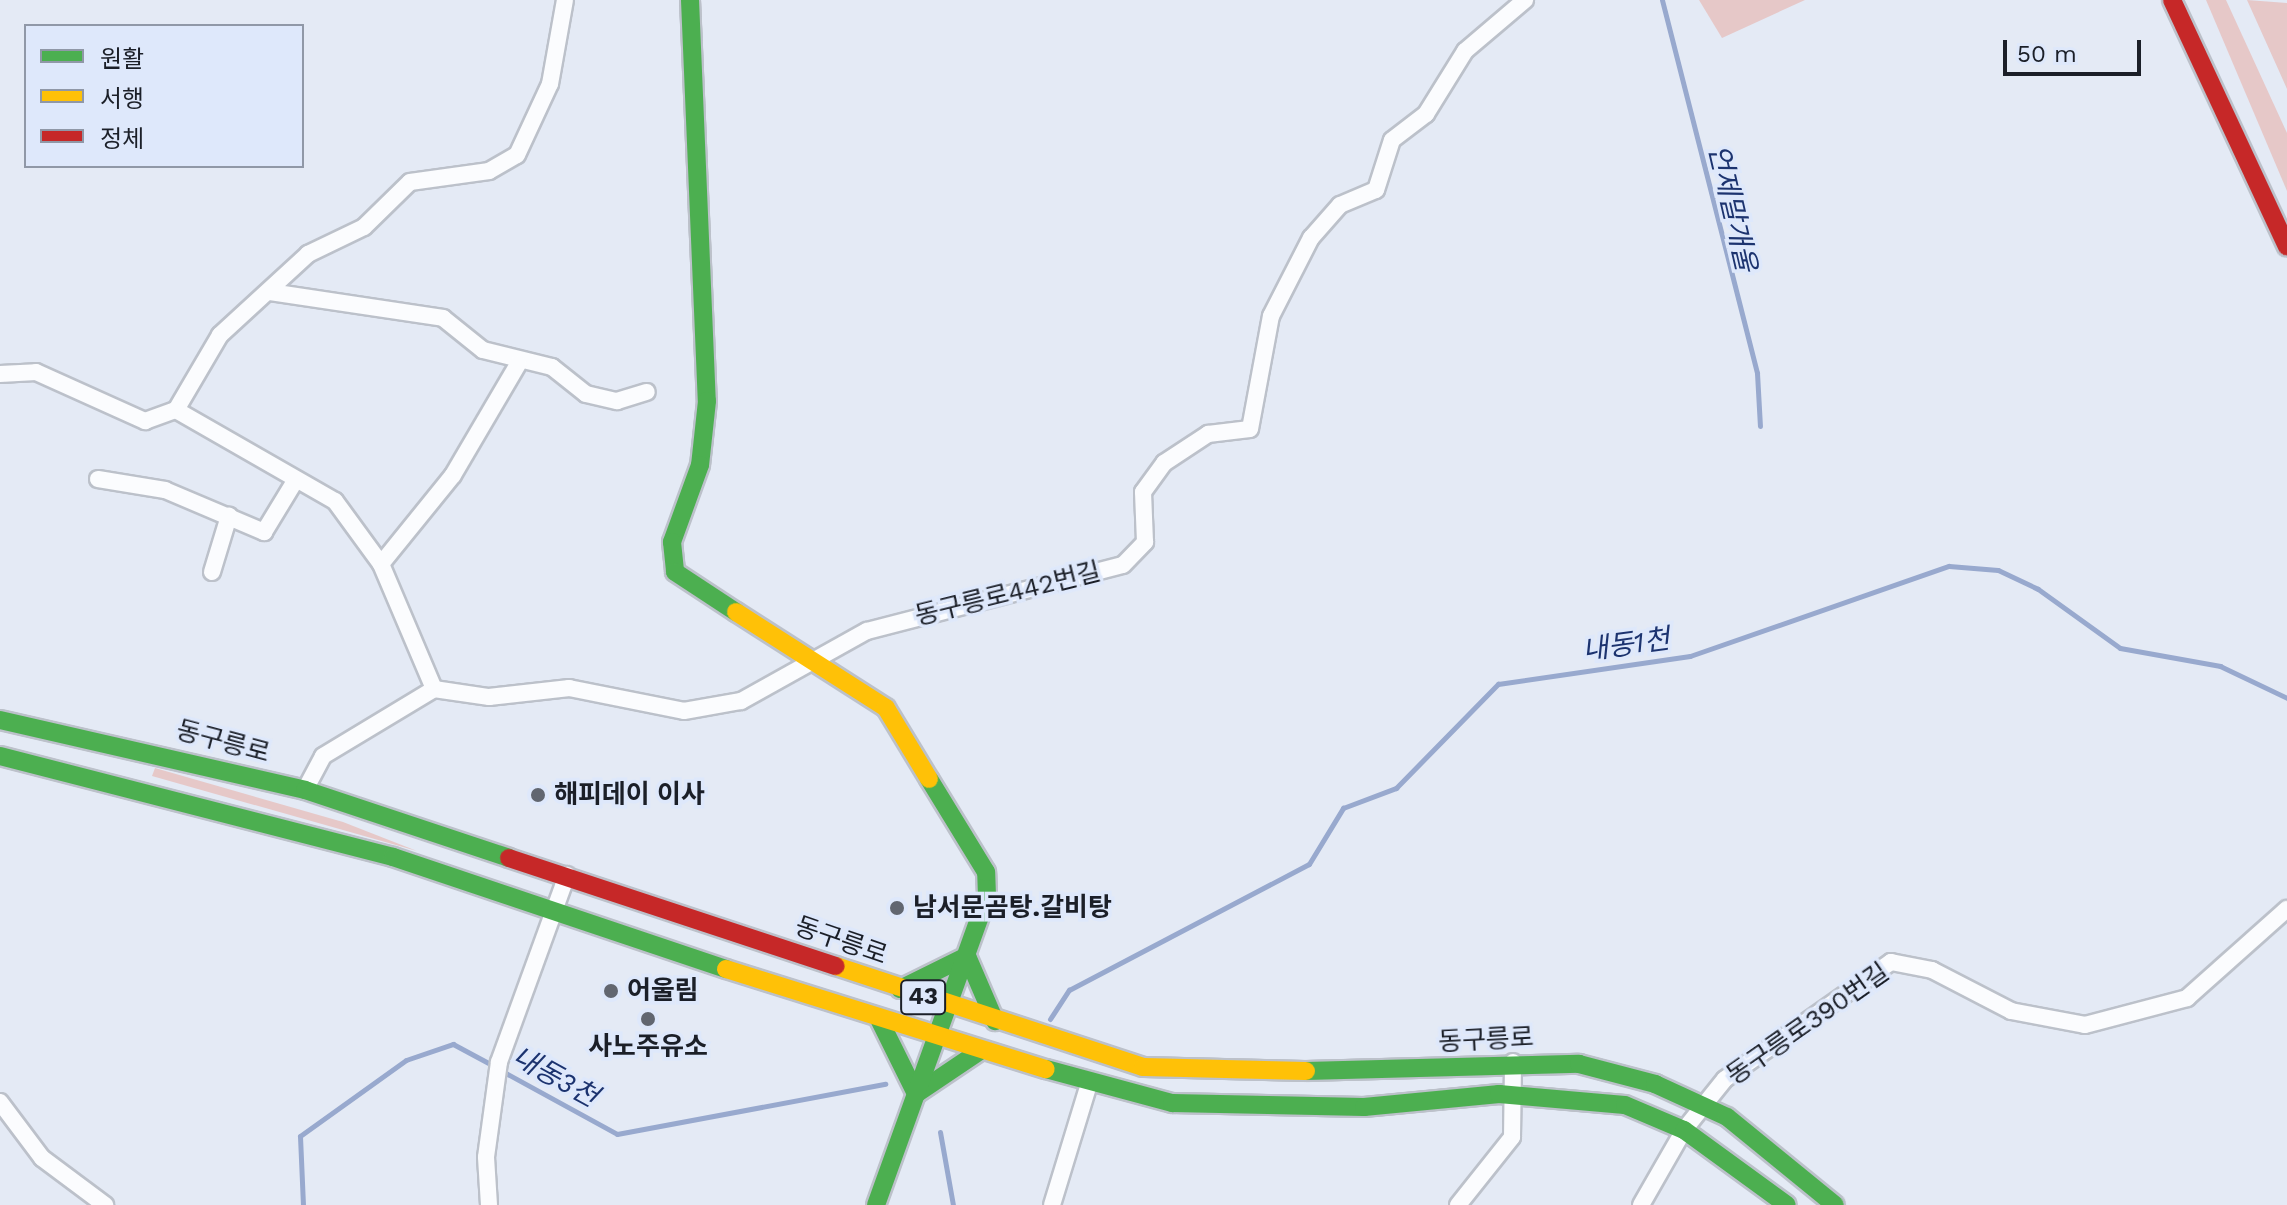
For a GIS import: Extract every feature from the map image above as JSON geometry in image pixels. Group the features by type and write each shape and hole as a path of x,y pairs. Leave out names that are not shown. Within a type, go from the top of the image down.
{"main road":[{"path":"690,0 707,401 700,465 671,557 685,581 899,720 986,872 987,896 876,1205"},
{"path":"2172,0 2287,247"},
{"name":"동구릉로","path":"0,720 305,790 567,875 995,1021 1143,1067 1205,1072 1398,1072 1513,1062 1579,1064 1704,1103 1835,1205"},
{"name":"동구릉로","path":"0,756 274,822 555,909 936,1039 1172,1103 1234,1107 1364,1107 1512,1094 1596,1099 1684,1130 1787,1205"},
{"path":"900,989 967,956"},
{"path":"967,956 995,1021"},
{"path":"879,1019 916,1094"},
{"path":"916,1094 980,1051"}],"street":[{"path":"0,374 36,372 145,421 176,410 220,335 308,254 364,227 410,182 489,171 517,155 550,84 565,0"},
{"name":"동구릉로442번길","path":"434,689 489,697 569,688 684,711 741,701 867,631 1123,565 1145,542 1143,492 1164,463 1208,434 1250,429 1271,316 1311,238 1340,205 1376,190 1392,140 1426,114 1465,51 1525,0"},
{"path":"270,292 443,318 483,350 518,364 552,367 586,394 617,401 647,392"},
{"path":"381,564 453,475 518,364"},
{"path":"176,410 295,481 335,501 381,564 434,689 323,756 305,790"},
{"path":"98,479 165,490 264,532 295,481"},
{"path":"212,572 229,516"},
{"path":"489,1205 486,1157 498,1070 567,875"},
{"name":"동구릉로390번길","path":"1641,1205 1684,1130 1725,1079 1891,962 1932,970 2011,1011 2085,1025 2187,998 2287,909"},
{"path":"1458,1205 1512,1137 1513,1062"},
{"path":"1052,1205 1090,1081"},
{"path":"0,1102 42,1158 105,1205"}],"shaded area":[{"path":"1699,0 1805,0 1722,38"},
{"path":"2206,0 2226,0 2287,133 2287,191"},
{"path":"2247,0 2287,3 2287,89 2279,71"},
{"path":"155,768 343,822 417,851 152,776"}],"waterway":[{"name":"언제말개울","path":"1662,0 1757,373 1760,426"},
{"name":"내동1천","path":"1050,1019 1069,990 1309,864 1343,808 1396,788 1498,684 1690,656 1949,566 1998,570 2038,589 2120,648 2220,666 2287,698"},
{"name":"내동3천","path":"303,1205 300,1136 406,1060 453,1044 494,1066"},
{"name":"내동3천","path":"502,1071 617,1134 885,1084"},
{"name":"내동1천","path":"940,1132 953,1205"}],"traffic: fast":[{"path":"690,0 707,401 700,465 672,542 675,572 736,612"},
{"path":"0,720 305,790 509,858"},
{"path":"0,756 393,857 726,969"},
{"path":"876,1205 987,896 986,872 929,779"},
{"path":"900,989 967,956 995,1021"},
{"path":"879,1019 916,1094 980,1051"},
{"path":"1306,1071 1579,1064 1655,1084 1727,1117 1835,1205"},
{"path":"1046,1069 1172,1103 1364,1107 1499,1094 1625,1105 1684,1130 1787,1205"}],"traffic: slow":[{"path":"736,612 886,708 929,779"},
{"path":"836,966 1143,1067 1306,1071"},
{"path":"726,969 1046,1069"}],"traffic: jam":[{"path":"2172,0 2287,247"},
{"path":"509,858 836,966"}],"place":[{"name":"해피데이 이사","path":"538,795"},
{"name":"남서문곰탕.갈비탕","path":"897,908"},
{"name":"어울림","path":"611,991"},
{"name":"사노주유소","path":"648,1019"}]}
